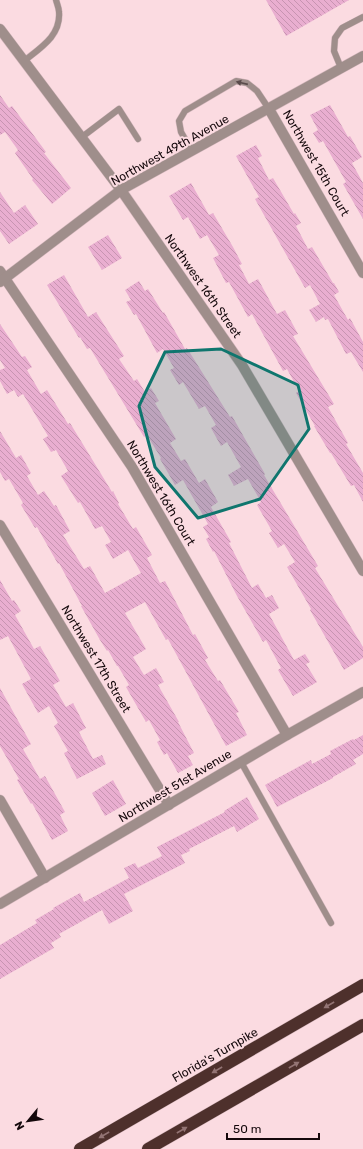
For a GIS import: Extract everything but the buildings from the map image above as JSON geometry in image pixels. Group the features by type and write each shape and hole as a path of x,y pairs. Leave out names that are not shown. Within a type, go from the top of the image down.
{"highway":[{"name":"Florida's Turnpike","path":"80,1149 363,985"},
{"path":"148,1149 363,1025"}],"street":[{"name":"Northwest 16th Street","path":"0,29 121,190 242,365 363,571"},
{"name":"Northwest 49th Avenue","path":"2,277 121,190 270,109 363,56"},
{"name":"Northwest 15th Court","path":"270,109 363,272"},
{"name":"Northwest 16th Court","path":"2,277 132,467 287,735"},
{"name":"Northwest 17th Street","path":"0,526 169,805"},
{"name":"Northwest 51st Avenue","path":"0,904 363,692"},
{"path":"0,800 45,878"}],"lane":[{"path":"24,61 48,42 55,32 59,23 59,12 56,0"},
{"path":"342,68 334,51 335,38 342,28 363,17"},
{"path":"192,151 181,132 179,120 185,112 236,81 247,83 257,91 270,109"},
{"path":"82,138 119,109 138,139"},
{"path":"241,762 331,923"}],"highlighted area":[{"path":"221,349 298,385 309,429 260,499 198,518 155,467 139,406 165,352"}]}
